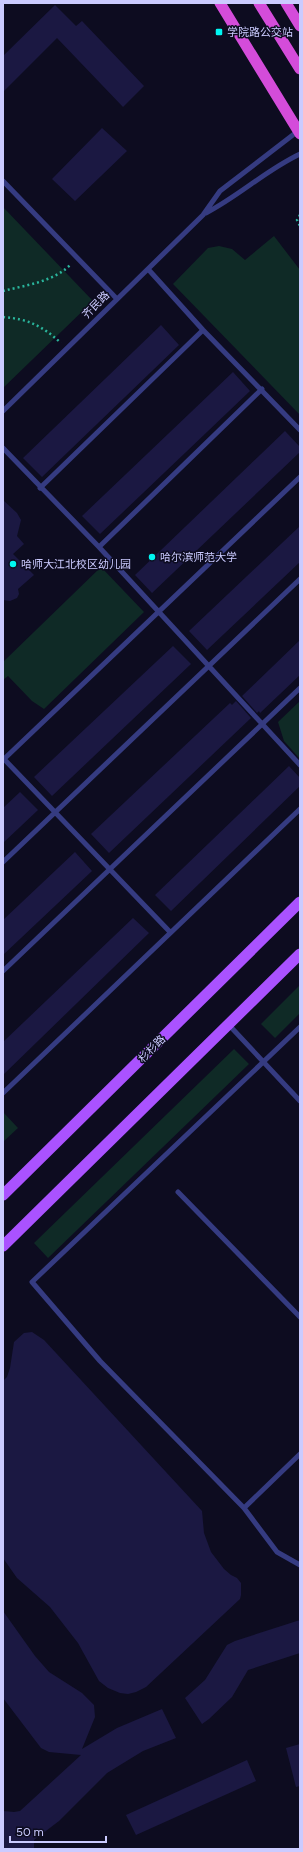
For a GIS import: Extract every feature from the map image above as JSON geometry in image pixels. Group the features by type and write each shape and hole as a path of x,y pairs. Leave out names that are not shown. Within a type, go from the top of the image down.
{"highway":[{"path":"220,3 299,133"},
{"path":"260,3 300,69"},
{"path":"286,3 300,26"}],"main road":[{"name":"杉杉路","path":"3,1195 300,902"},
{"path":"3,1246 300,954"}],"lane":[{"path":"203,215 220,191 299,133"},
{"path":"203,215 228,202 282,163 300,154"},
{"path":"3,181 117,299"},
{"name":"齐民路","path":"3,411 203,215"},
{"path":"148,269 203,330 262,389 300,430"},
{"path":"40,488 203,330"},
{"path":"99,547 262,389"},
{"path":"3,448 40,488 99,547 300,765"},
{"path":"170,932 3,759 300,477"},
{"path":"3,862 208,665 300,579"},
{"path":"3,971 300,688"},
{"path":"3,1093 300,809"},
{"path":"228,1024 300,1101"},
{"path":"300,1027 264,1063 32,1282 100,1360 244,1508 277,1552 300,1565"},
{"path":"178,1192 300,1317"},
{"path":"244,1508 300,1454"}],"path":[{"path":"300,215 297,220 300,226"},
{"path":"3,291 53,277 64,271 77,257"},
{"path":"3,317 17,318 34,323 51,334 67,348"}],"green space":[{"path":"3,207 93,301 3,388"},
{"path":"274,236 300,270 300,415 173,284 208,248 219,246 232,249 245,260"},
{"path":"101,567 144,612 44,709 32,701 8,676 3,680 3,662"},
{"path":"300,701 300,759 284,741 278,722"},
{"path":"300,985 300,1013 275,1038 261,1024"},
{"path":"234,1049 249,1064 48,1258 34,1243"},
{"path":"3,1112 18,1128 3,1142"}],"building":[{"path":"55,5 76,26 82,21 144,86 123,107 57,38 3,92 3,56"},
{"path":"102,128 127,151 75,201 52,179"},
{"path":"161,325 179,345 42,477 23,458"},
{"path":"233,372 250,391 100,534 82,516"},
{"path":"285,431 300,447 300,452 152,593 135,575"},
{"name":"哈师大江北校区幼儿园","path":"3,500 17,513 21,520 17,536 24,544 13,554 34,575 18,589 19,594 17,598 10,601 3,600"},
{"path":"300,526 300,562 207,650 189,631"},
{"path":"300,640 300,675 260,713 259,711 257,713 242,696"},
{"path":"173,646 191,664 52,796 34,777"},
{"path":"236,701 251,718 109,853 91,834 230,703 232,705"},
{"path":"289,766 300,778 300,786 171,911 155,895"},
{"path":"20,792 38,810 3,843 3,808"},
{"path":"75,852 92,871 3,955 3,920"},
{"path":"133,918 149,933 3,1075 3,1042"},
{"path":"32,1332 44,1340 202,1511 204,1533 211,1552 224,1569 237,1578 241,1583 240,1599 146,1687 136,1692 128,1694 120,1693 108,1688 99,1681 78,1643 50,1607 17,1578 3,1558 3,1381 7,1377 10,1368 14,1342 24,1333"},
{"path":"3,1611 35,1656 49,1672 82,1693 94,1705 95,1717 82,1749 117,1728 162,1709 176,1738 143,1751 107,1773 59,1821 34,1840 34,1849 3,1849 3,1811 20,1811 81,1755 49,1752 41,1748 3,1698"},
{"path":"300,1620 300,1653 248,1670 232,1697 202,1724 185,1698 205,1680 227,1645"},
{"path":"300,1744 300,1786 296,1787 286,1748"},
{"path":"247,1760 256,1781 136,1835 126,1815"}],"place":[{"name":"学院路公交站","path":"219,32"},
{"name":"哈尔滨师范大学","path":"152,557"},
{"name":"哈师大江北校区幼儿园","path":"13,564"}]}
